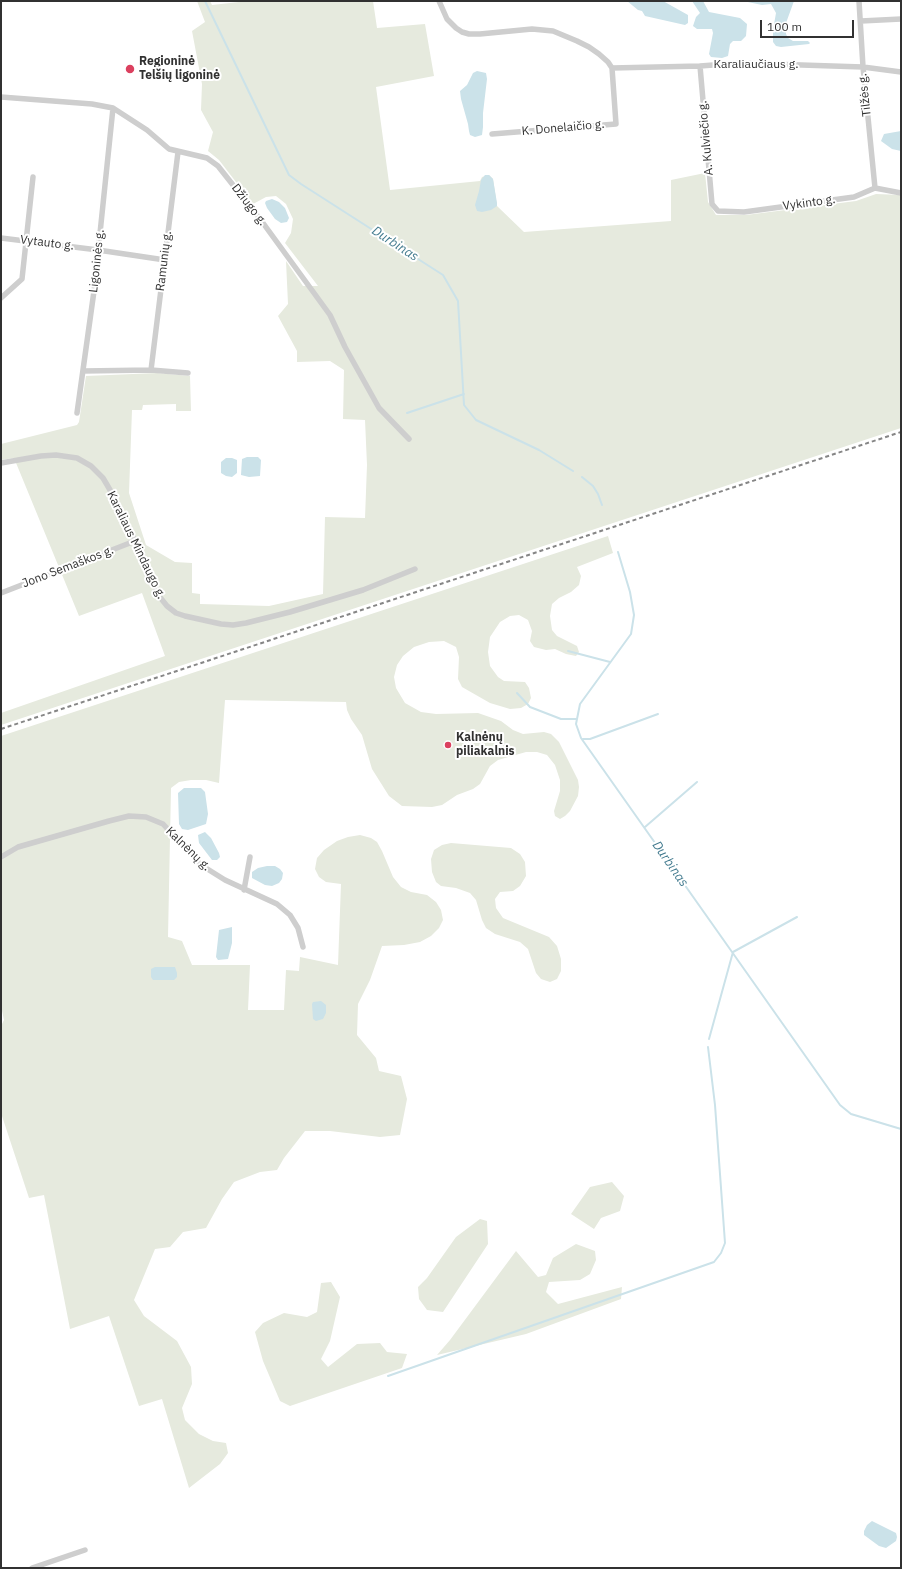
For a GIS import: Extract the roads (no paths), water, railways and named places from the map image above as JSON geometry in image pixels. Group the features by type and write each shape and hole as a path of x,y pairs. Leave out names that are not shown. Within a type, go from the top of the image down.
{"street":[{"path":"439,1 447,19 462,32 469,34 480,34 532,29 553,31 589,47 608,62 612,68"},
{"name":"Tilžės g.","path":"859,1 863,67 875,188"},
{"path":"861,21 901,19"},
{"name":"Karaliaučiaus g.","path":"612,68 740,64 863,67 901,72"},
{"name":"A. Kulviečio g.","path":"700,66 712,204 715,209"},
{"name":"K. Donelaičio g.","path":"492,134 616,124 612,68"},
{"name":"Džiugo g.","path":"1,97 92,104 113,108 147,130 169,148 178,152 207,158 218,166 263,223 330,315 345,347 379,408 409,439"},
{"name":"Ligoninės g.","path":"77,413 98,250 113,108"},
{"name":"Ramunių g.","path":"151,370 178,152"},
{"path":"1,298 22,279 33,177"},
{"path":"875,188 901,192"},
{"name":"Vykinto g.","path":"715,209 718,211 744,212 854,197 875,188"},
{"name":"Vytauto g.","path":"1,238 164,260"},
{"path":"83,371 151,370 188,373"},
{"name":"Karaliaus Mindaugo g.","path":"1,464 41,456 56,455 70,456 83,460 95,469 103,478 113,495 136,540 159,596 167,606 176,613 185,616 233,625 262,620 363,590 415,569"},
{"name":"Jono Semaškos g.","path":"1,593 136,540"},
{"name":"Kalnėnų g.","path":"1,857 18,847 109,821 129,816 146,817 163,824 201,864 225,880 277,904 290,915 298,928 303,947"},
{"path":"244,890 250,857"},
{"path":"32,1568 85,1550"}],"water":[{"path":"627,1 663,1 688,15 688,23 685,25 645,16 642,11 638,10"},
{"path":"692,1 703,1 709,12 740,18 747,24 746,36 741,41 733,41 730,44 728,56 722,58 711,57 709,54 713,33 712,29 697,29 693,26 696,17 700,13"},
{"path":"743,1 794,1 786,23 786,34 788,38 793,41 808,41 810,43 781,47 776,46 773,42 773,30 776,13 771,4 762,5"},
{"path":"477,71 486,73 487,79 482,135 475,137 470,135 460,91 467,85 473,73"},
{"path":"901,131 901,151 892,149 881,141 884,134"},
{"path":"485,175 489,175 493,179 497,206 491,210 482,212 477,211 475,205 481,180"},
{"path":"272,199 279,202 285,208 289,218 287,222 281,223 275,219 267,208 265,203 266,201"},
{"path":"247,457 258,457 261,460 260,476 249,477 241,475 242,459"},
{"path":"226,458 237,460 237,473 232,477 221,473 221,462"},
{"path":"184,788 201,788 205,792 208,814 206,824 188,830 182,829 179,824 178,793"},
{"path":"205,832 211,838 219,853 220,857 217,860 212,860 199,843 198,835"},
{"path":"275,866 283,873 282,879 279,883 272,886 265,885 252,878 252,872 258,868"},
{"path":"232,927 232,943 228,959 218,960 216,957 219,930"},
{"path":"155,967 175,967 177,977 174,980 153,980 151,977 151,969"},
{"path":"321,1001 326,1005 326,1013 323,1019 316,1021 313,1019 312,1004 313,1002"},
{"path":"872,1521 896,1533 896,1541 886,1548 879,1546 864,1535 867,1525"}],"waterway":[{"name":"Durbinas","path":"205,1 289,175 443,275 458,301 464,405 476,420 539,450 573,471"},
{"path":"407,413 464,394"},
{"name":"Durbinas","path":"582,477 593,486 602,505"},
{"name":"Durbinas","path":"618,552 630,592 634,615 631,634 580,704 576,724 581,738 840,1105 851,1114 901,1129"},
{"path":"568,651 610,662"},
{"path":"517,693 530,707 561,719 576,719"},
{"path":"583,739 590,739 658,714"},
{"path":"645,827 697,782"},
{"path":"709,1039 733,952 797,917"},
{"path":"388,1376 714,1262 721,1253 725,1243 715,1105 708,1047"}],"railway":[{"path":"1,729 901,432"}],"place":[{"name":"Regioninė Telšių ligoninė","path":"130,69"},
{"name":"Kalnėnų piliakalnis","path":"448,745"}]}
